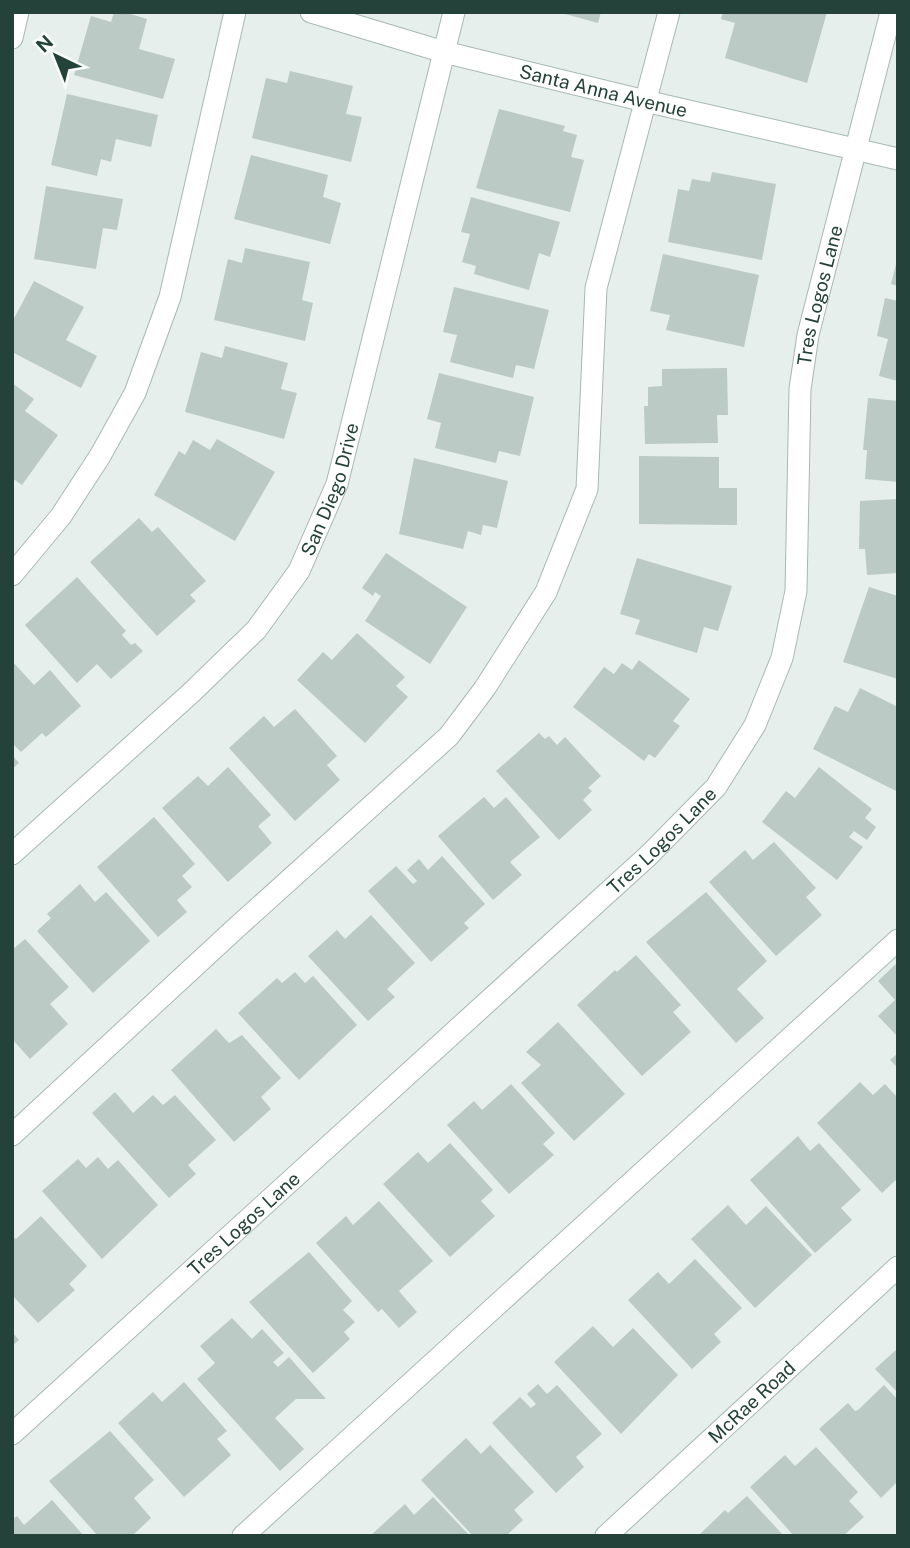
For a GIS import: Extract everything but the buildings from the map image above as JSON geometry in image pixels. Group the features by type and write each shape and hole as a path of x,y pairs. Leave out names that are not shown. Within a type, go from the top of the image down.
{"street":[{"path":"12,38 18,12"},
{"path":"12,575 61,516 100,456 135,393 170,298 235,12"},
{"name":"Santa Anna Avenue","path":"311,12 444,52 898,159"},
{"name":"San Diego Drive","path":"12,854 191,693 256,630 299,571 337,484 454,12"},
{"path":"12,1135 449,736 485,688 546,592 587,489 596,288 669,12"},
{"name":"Tres Logos Lane","path":"12,1434 649,855 716,787 755,725 782,658 796,591 800,389 808,335 891,12"},
{"path":"243,1536 898,940"},
{"name":"McRae Road","path":"606,1536 898,1267"}]}
